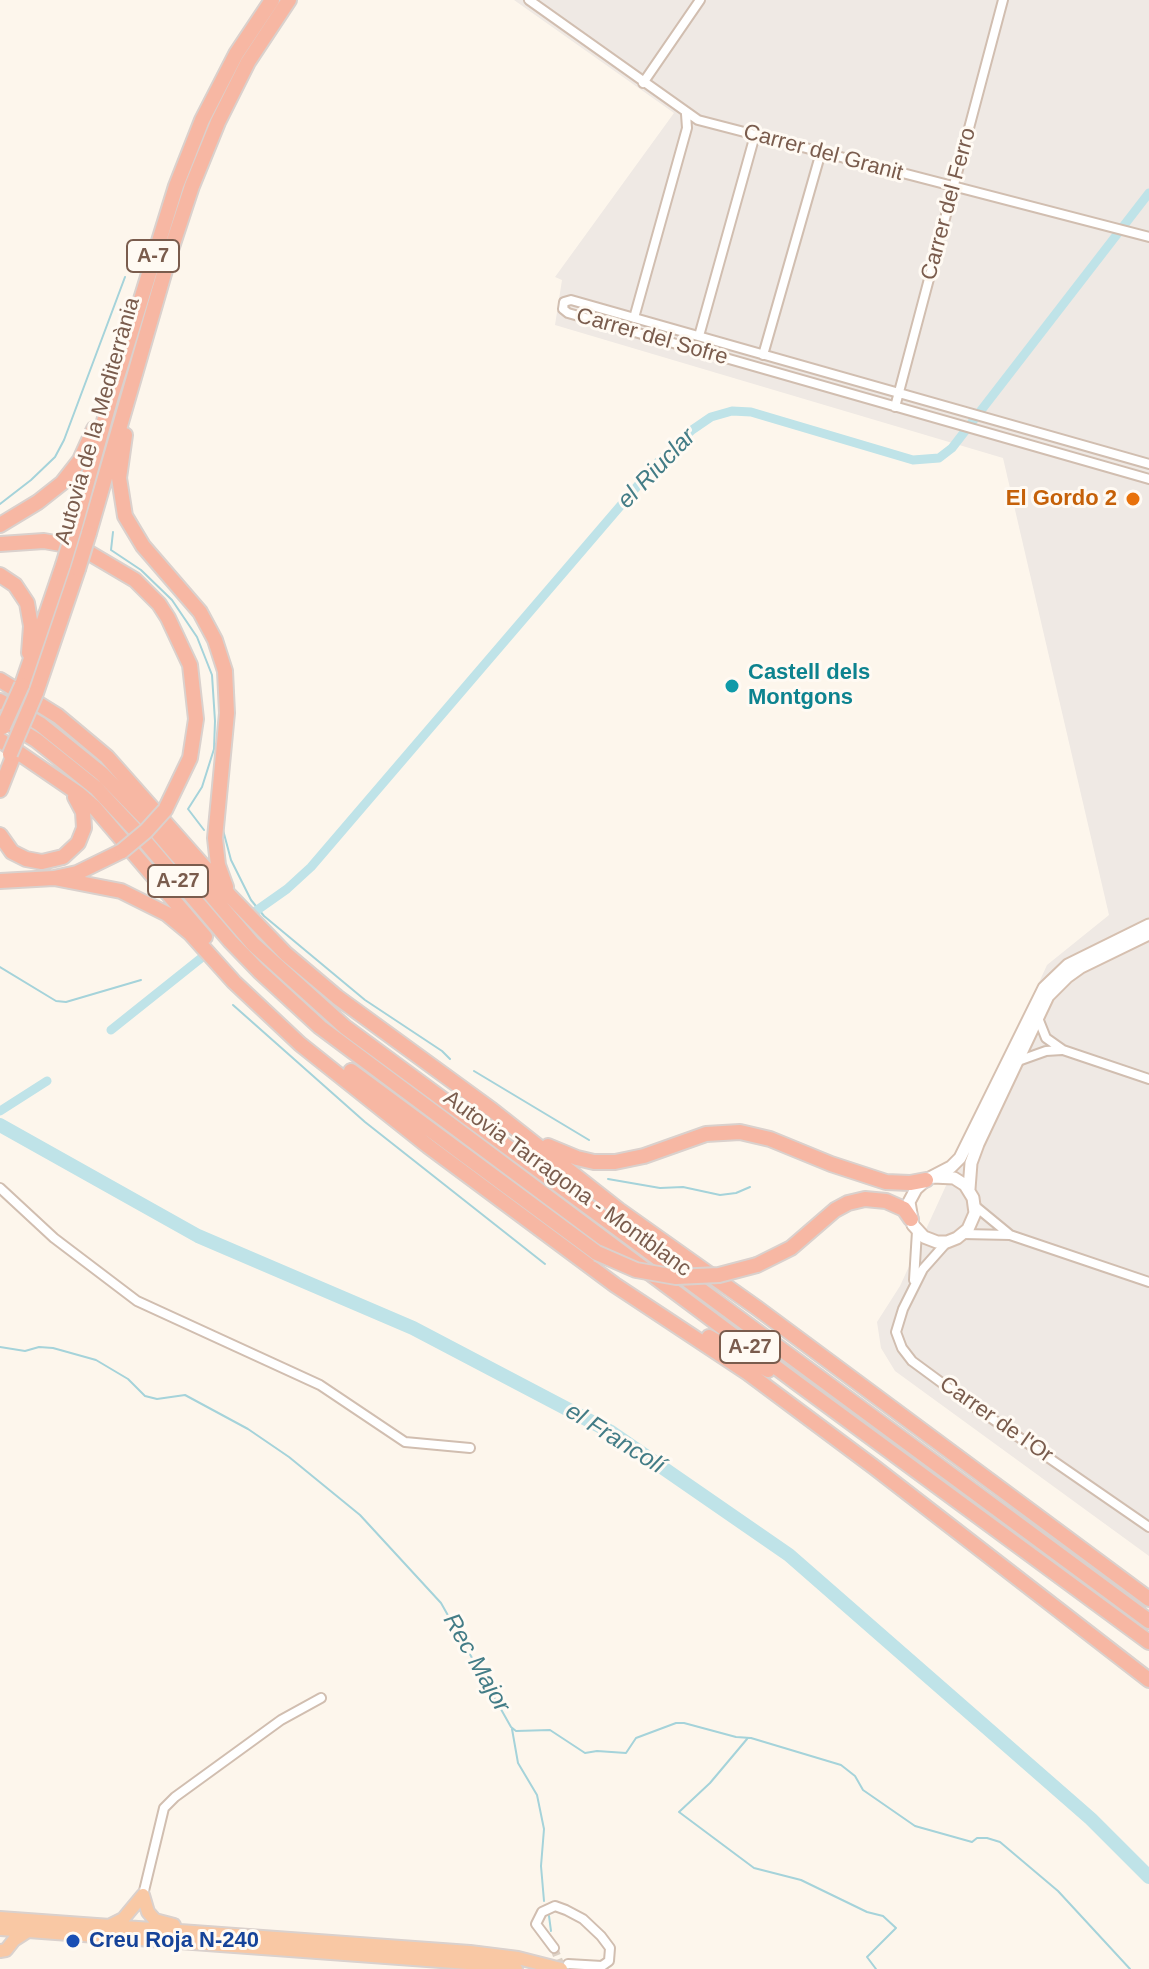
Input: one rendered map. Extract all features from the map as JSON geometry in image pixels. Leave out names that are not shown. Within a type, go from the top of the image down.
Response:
[{"type":"highway","name":"Autovia de la Mediterrània","points":[[5,738],[36,693],[81,531],[110,400],[188,153],[236,54],[272,0]]},
{"type":"highway","name":"Autovia de la Mediterrània","points":[[81,531],[204,155],[248,62],[289,0]]},
{"type":"highway","points":[[128,392],[129,417],[119,478],[125,516],[143,546],[200,612],[215,640],[225,671],[227,713],[215,852],[229,895]]},
{"type":"highway","points":[[0,525],[50,494],[72,472],[110,400]]},
{"type":"highway","points":[[0,544],[44,541],[61,544],[91,554],[135,580],[159,604],[180,640],[190,665],[196,719],[190,758],[165,810],[122,851],[77,873],[54,878],[0,881]]},
{"type":"highway","name":"Autovia de la Mediterrània","points":[[0,773],[5,738],[24,679],[71,567]]},
{"type":"highway","points":[[0,575],[23,595],[30,614],[24,679]]},
{"type":"highway","points":[[0,680],[58,716],[107,757],[229,895],[286,954],[325,988],[492,1110],[619,1210],[711,1274],[1149,1599]]},
{"type":"highway","name":"Autovia Tarragona - Montblanc","points":[[0,701],[40,724],[117,788],[226,914],[282,973],[345,1027],[1149,1621]]},
{"type":"highway","points":[[5,738],[94,807],[232,966],[343,1077]]},
{"type":"highway","points":[[0,790],[5,738]]},
{"type":"highway","name":"Autovia Tarragona - Montblanc","points":[[5,738],[36,740],[96,788],[230,941],[288,1000],[320,1027],[1149,1642]]},
{"type":"highway","points":[[0,835],[12,852],[34,862],[56,860],[69,853],[78,843],[84,820],[77,799],[64,785]]},
{"type":"highway","points":[[54,878],[121,891],[167,914],[190,933],[234,982],[278,1024],[428,1146],[615,1285],[676,1323],[902,1487],[1149,1680]]},
{"type":"highway","points":[[308,1041],[597,1253],[636,1270],[676,1277],[719,1275],[757,1265],[791,1248],[835,1210],[865,1199],[886,1201],[904,1209],[914,1225]]},
{"type":"highway","points":[[492,1110],[552,1148],[594,1162],[634,1159],[697,1136],[732,1132],[770,1139],[886,1182],[910,1183],[930,1178]]},
{"type":"highway","points":[[498,1140],[514,1146],[619,1210]]},
{"type":"highway","points":[[676,1323],[727,1346],[777,1376],[797,1383]]},
{"type":"highway","points":[[886,1405],[1024,1523],[1036,1537]]},
{"type":"highway","points":[[108,1926],[123,1919],[143,1895]]},
{"type":"highway","points":[[143,1895],[148,1912],[155,1920],[213,1934]]},
{"type":"highway","points":[[0,1918],[213,1934],[517,1964]]},
{"type":"highway","points":[[0,1929],[330,1947],[428,1960],[564,1966]]},
{"type":"highway","points":[[0,1951],[6,1950],[28,1931]]},
{"type":"highway","points":[[428,1960],[468,1969]]},
{"type":"main road","points":[[1149,925],[1068,965],[1044,988],[967,1146],[951,1167],[930,1178],[911,1197],[914,1225],[930,1240],[947,1242],[963,1234],[971,1224],[975,1206],[969,1189],[971,1163],[1048,996],[1081,967],[1149,934]]},
{"type":"main road","points":[[930,1178],[954,1178],[969,1189]]},
{"type":"street","name":"Carrer del Granit","points":[[529,0],[698,120],[1149,237]]},
{"type":"street","points":[[643,83],[700,0]]},
{"type":"street","name":"Carrer del Ferro","points":[[895,407],[1003,0]]},
{"type":"street","points":[[634,318],[687,128],[686,114]]},
{"type":"street","points":[[699,336],[755,135]]},
{"type":"street","points":[[763,355],[821,152]]},
{"type":"street","name":"Carrer del Sofre","points":[[1149,464],[571,300],[564,302],[563,309],[568,313],[1149,479]]},
{"type":"street","points":[[1038,1018],[1046,1038],[1063,1050],[1149,1079]]},
{"type":"street","points":[[1016,1061],[1046,1051],[1063,1050]]},
{"type":"street","points":[[0,1188],[54,1238],[137,1301],[320,1385],[405,1442],[470,1448]]},
{"type":"street","points":[[975,1206],[1010,1235]]},
{"type":"street","name":"Carrer de l'Or","points":[[914,1225],[917,1264],[914,1284]]},
{"type":"street","points":[[963,1234],[1010,1235],[1149,1282]]},
{"type":"street","name":"Carrer de l'Or","points":[[947,1242],[914,1284],[897,1323],[896,1332],[902,1348],[912,1361],[1149,1527]]},
{"type":"street","points":[[143,1895],[164,1808],[281,1720],[321,1698]]},
{"type":"street","points":[[554,1948],[536,1924],[542,1912],[555,1906],[583,1919],[610,1948],[609,1961],[602,1966],[564,1966]]},
{"type":"shaded area","points":[[514,0],[1149,0],[1149,1556],[895,1371],[881,1348],[877,1322],[900,1286],[1047,965],[1109,915],[1003,458],[555,325],[562,280],[555,277],[674,113]]},
{"type":"waterway","name":"el Riuclar","points":[[253,913],[311,867],[658,462],[692,430],[711,417],[732,411],[751,412],[913,460],[939,458],[952,448],[1149,193]]},
{"type":"waterway","points":[[0,504],[55,457],[125,277]]},
{"type":"waterway","points":[[113,532],[111,550],[141,570],[172,600],[197,637],[212,675],[214,749],[202,787],[188,809],[204,830]]},
{"type":"waterway","points":[[223,830],[231,860],[251,900],[264,916],[365,1000],[450,1059]]},
{"type":"waterway","name":"el Riuclar","points":[[111,1030],[205,955]]},
{"type":"waterway","points":[[0,967],[56,1001],[66,1002],[141,980]]},
{"type":"waterway","points":[[233,1005],[365,1122],[545,1264]]},
{"type":"waterway","points":[[474,1071],[589,1140]]},
{"type":"waterway","name":"el Riuclar","points":[[0,1111],[47,1081]]},
{"type":"waterway","name":"el Francolí","points":[[0,1125],[198,1236],[413,1328],[611,1432],[789,1555],[1091,1819],[1149,1877]]},
{"type":"waterway","points":[[608,1179],[660,1188],[683,1187],[720,1195],[750,1187]]},
{"type":"waterway","name":"Rec Major","points":[[0,1347],[25,1351],[39,1347],[53,1348],[96,1360],[128,1379],[145,1396],[157,1399],[185,1395],[248,1429],[289,1457],[360,1515],[441,1603],[516,1731],[550,1730],[585,1753],[626,1753],[636,1738],[684,1723],[751,1738],[841,1765],[855,1776],[863,1790],[915,1826],[972,1842],[977,1838],[1000,1842],[1058,1891],[1130,1969]]},
{"type":"waterway","points":[[512,1729],[518,1763],[537,1795],[544,1829],[541,1866],[544,1901]]},
{"type":"waterway","points":[[747,1739],[710,1783],[679,1812],[754,1868],[801,1880],[867,1912],[883,1916],[896,1928],[867,1957],[876,1969]]},
{"type":"waterway","points":[[549,1916],[551,1931]]},
{"type":"tunnel","points":[[554,1948],[562,1969]]},
{"type":"place","name":"El Gordo 2","points":[[1133,499]]},
{"type":"place","name":"Castell dels Montgons","points":[[732,686]]},
{"type":"place","name":"Creu Roja N-240","points":[[73,1941]]}]
